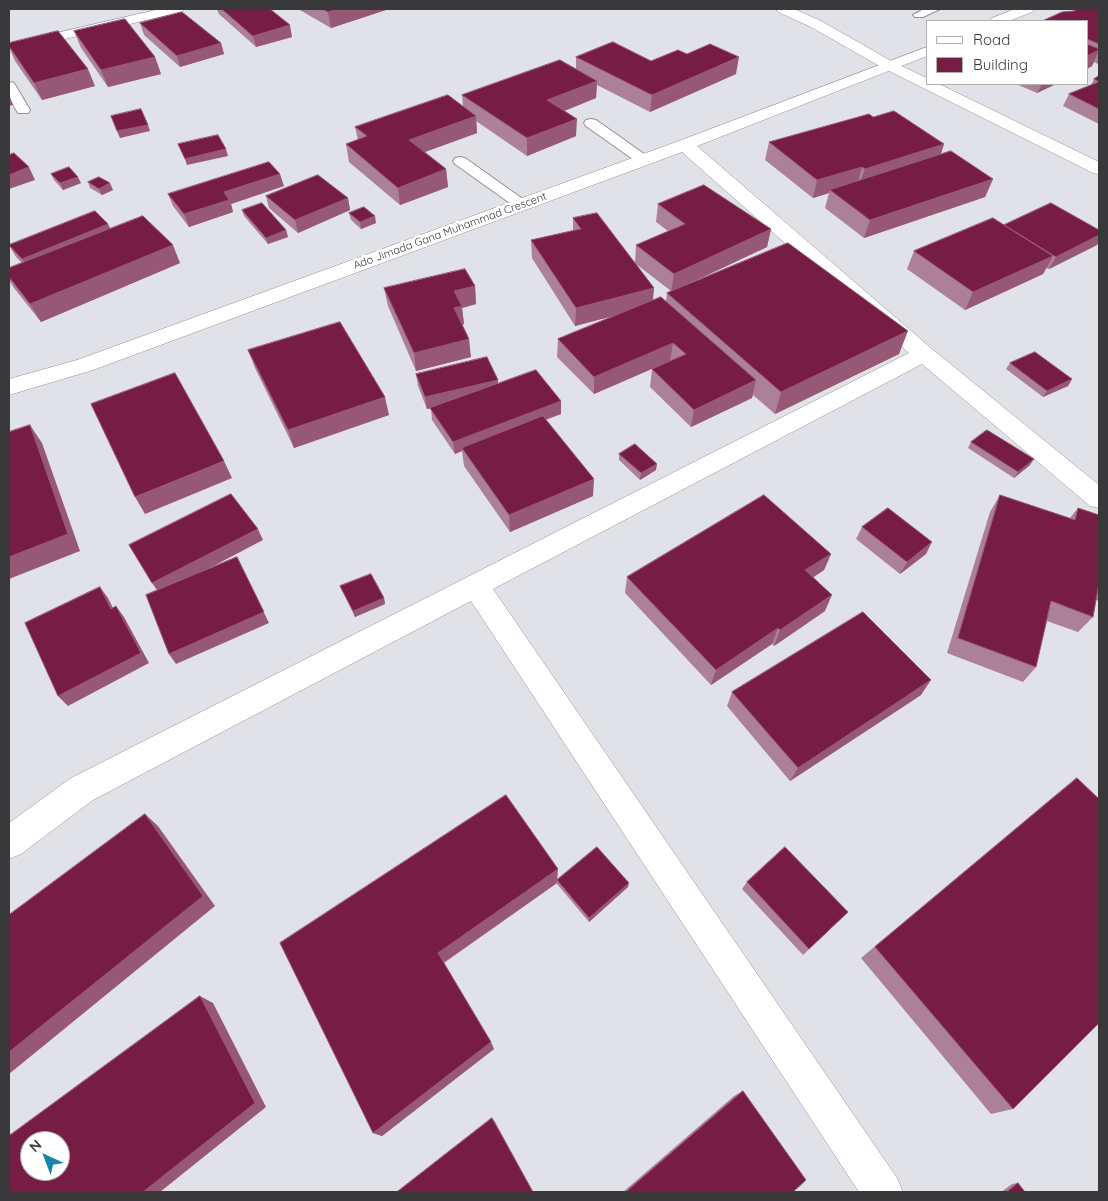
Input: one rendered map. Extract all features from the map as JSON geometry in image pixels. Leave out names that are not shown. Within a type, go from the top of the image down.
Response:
[{"type":"street","points":[[9,48],[177,9]]},
{"type":"street","points":[[783,9],[816,24],[888,66],[926,84]]},
{"type":"street","points":[[1000,20],[1024,9]]},
{"type":"street","name":"Ado Jimada Gana Muhammad Crescent","points":[[9,387],[85,365],[685,145],[926,51]]},
{"type":"street","points":[[927,85],[1099,168]]},
{"type":"street","points":[[685,145],[924,354],[1099,499]]},
{"type":"street","points":[[9,843],[82,789],[924,354]]},
{"type":"street","points":[[476,586],[883,1192]]},
{"type":"lane","points":[[919,15],[934,9]]},
{"type":"lane","points":[[9,86],[23,110]]},
{"type":"lane","points":[[592,123],[642,160]]},
{"type":"lane","points":[[460,161],[522,205]]},
{"type":"building","points":[[222,9],[270,9],[290,25],[253,36]]},
{"type":"building","points":[[323,9],[337,9],[328,12]]},
{"type":"building","points":[[1078,9],[1099,9],[1099,44],[1088,39],[1088,20],[1044,20],[1062,12]]},
{"type":"building","points":[[182,12],[221,43],[177,56],[140,23]]},
{"type":"building","points":[[125,19],[155,57],[101,70],[74,31]]},
{"type":"building","points":[[58,31],[88,69],[34,83],[9,46],[9,43]]},
{"type":"building","points":[[613,42],[651,61],[678,50],[687,54],[710,44],[739,57],[652,95],[576,57]]},
{"type":"building","points":[[1088,44],[1099,49],[1088,56]]},
{"type":"building","points":[[560,60],[597,81],[547,100],[577,119],[527,138],[462,95]]},
{"type":"building","points":[[1099,82],[1099,109],[1069,94]]},
{"type":"building","points":[[448,95],[476,116],[409,140],[446,169],[398,188],[346,144],[367,136],[355,127]]},
{"type":"building","points":[[141,109],[148,125],[117,131],[111,116]]},
{"type":"building","points":[[894,111],[944,144],[865,169],[862,167],[817,180],[769,142],[869,114],[873,117]]},
{"type":"building","points":[[218,135],[226,149],[185,159],[178,144]]},
{"type":"building","points":[[951,151],[993,179],[870,220],[830,190]]},
{"type":"building","points":[[14,153],[29,167],[9,175],[9,155]]},
{"type":"building","points":[[269,162],[280,174],[224,192],[229,200],[184,214],[168,194]]},
{"type":"building","points":[[69,167],[78,177],[60,183],[51,174]]},
{"type":"building","points":[[318,175],[348,198],[295,220],[266,196]]},
{"type":"building","points":[[99,177],[110,183],[99,189],[88,182]]},
{"type":"building","points":[[704,185],[771,229],[674,274],[636,245],[685,224],[658,204]]},
{"type":"building","points":[[262,203],[286,230],[266,238],[242,210]]},
{"type":"building","points":[[1051,203],[1099,230],[1099,235],[1056,257],[1004,225]]},
{"type":"building","points":[[364,207],[375,216],[360,222],[349,213]]},
{"type":"building","points":[[95,211],[108,224],[22,259],[9,245]]},
{"type":"building","points":[[597,213],[654,288],[576,308],[531,240],[581,229],[573,218]]},
{"type":"building","points":[[143,216],[173,245],[30,304],[9,277],[9,268]]},
{"type":"building","points":[[993,218],[1053,256],[973,292],[914,251]]},
{"type":"building","points":[[788,243],[908,331],[781,392],[667,293]]},
{"type":"building","points":[[465,269],[475,286],[454,291],[462,306],[454,308],[469,339],[414,353],[384,288]]},
{"type":"building","points":[[661,297],[756,380],[694,410],[652,369],[686,354],[673,343],[594,377],[558,339]]},
{"type":"building","points":[[340,322],[385,397],[288,430],[248,350]]},
{"type":"building","points":[[1035,352],[1072,379],[1047,391],[1010,363]]},
{"type":"building","points":[[487,357],[498,380],[425,397],[416,374]]},
{"type":"building","points":[[536,370],[561,401],[453,442],[430,408]]},
{"type":"building","points":[[175,373],[224,461],[135,497],[91,404]]},
{"type":"building","points":[[543,416],[594,479],[509,515],[462,448]]},
{"type":"building","points":[[30,425],[68,534],[9,557],[9,432]]},
{"type":"building","points":[[987,430],[1034,459],[1018,472],[971,442]]},
{"type":"building","points":[[635,444],[657,464],[641,473],[619,454]]},
{"type":"building","points":[[231,494],[258,529],[152,583],[129,545]]},
{"type":"building","points":[[764,495],[831,554],[805,570],[832,595],[780,630],[778,628],[716,670],[627,577]]},
{"type":"building","points":[[1000,495],[1075,520],[1078,508],[1099,515],[1099,583],[1093,617],[1051,601],[1036,667],[958,638]]},
{"type":"building","points":[[888,508],[932,542],[907,562],[862,527]]},
{"type":"building","points":[[237,557],[264,612],[169,654],[146,595]]},
{"type":"building","points":[[371,574],[384,598],[353,611],[340,586]]},
{"type":"building","points":[[100,587],[111,609],[116,606],[141,653],[58,696],[25,623]]},
{"type":"building","points":[[863,612],[931,680],[798,768],[732,692]]},
{"type":"building","points":[[1077,778],[1099,799],[1099,1023],[1013,1109],[875,947]]},
{"type":"building","points":[[506,795],[558,869],[438,953],[491,1042],[373,1133],[280,943]]},
{"type":"building","points":[[145,814],[203,896],[9,1052],[9,915]]},
{"type":"building","points":[[597,847],[629,883],[589,918],[557,880]]},
{"type":"building","points":[[785,847],[848,912],[809,949],[747,882]]},
{"type":"building","points":[[200,996],[255,1103],[143,1192],[9,1192],[9,1136]]},
{"type":"building","points":[[743,1091],[806,1180],[793,1192],[626,1192]]},
{"type":"building","points":[[492,1118],[533,1192],[397,1192]]},
{"type":"building","points":[[1018,1183],[1025,1192],[1007,1192]]}]
